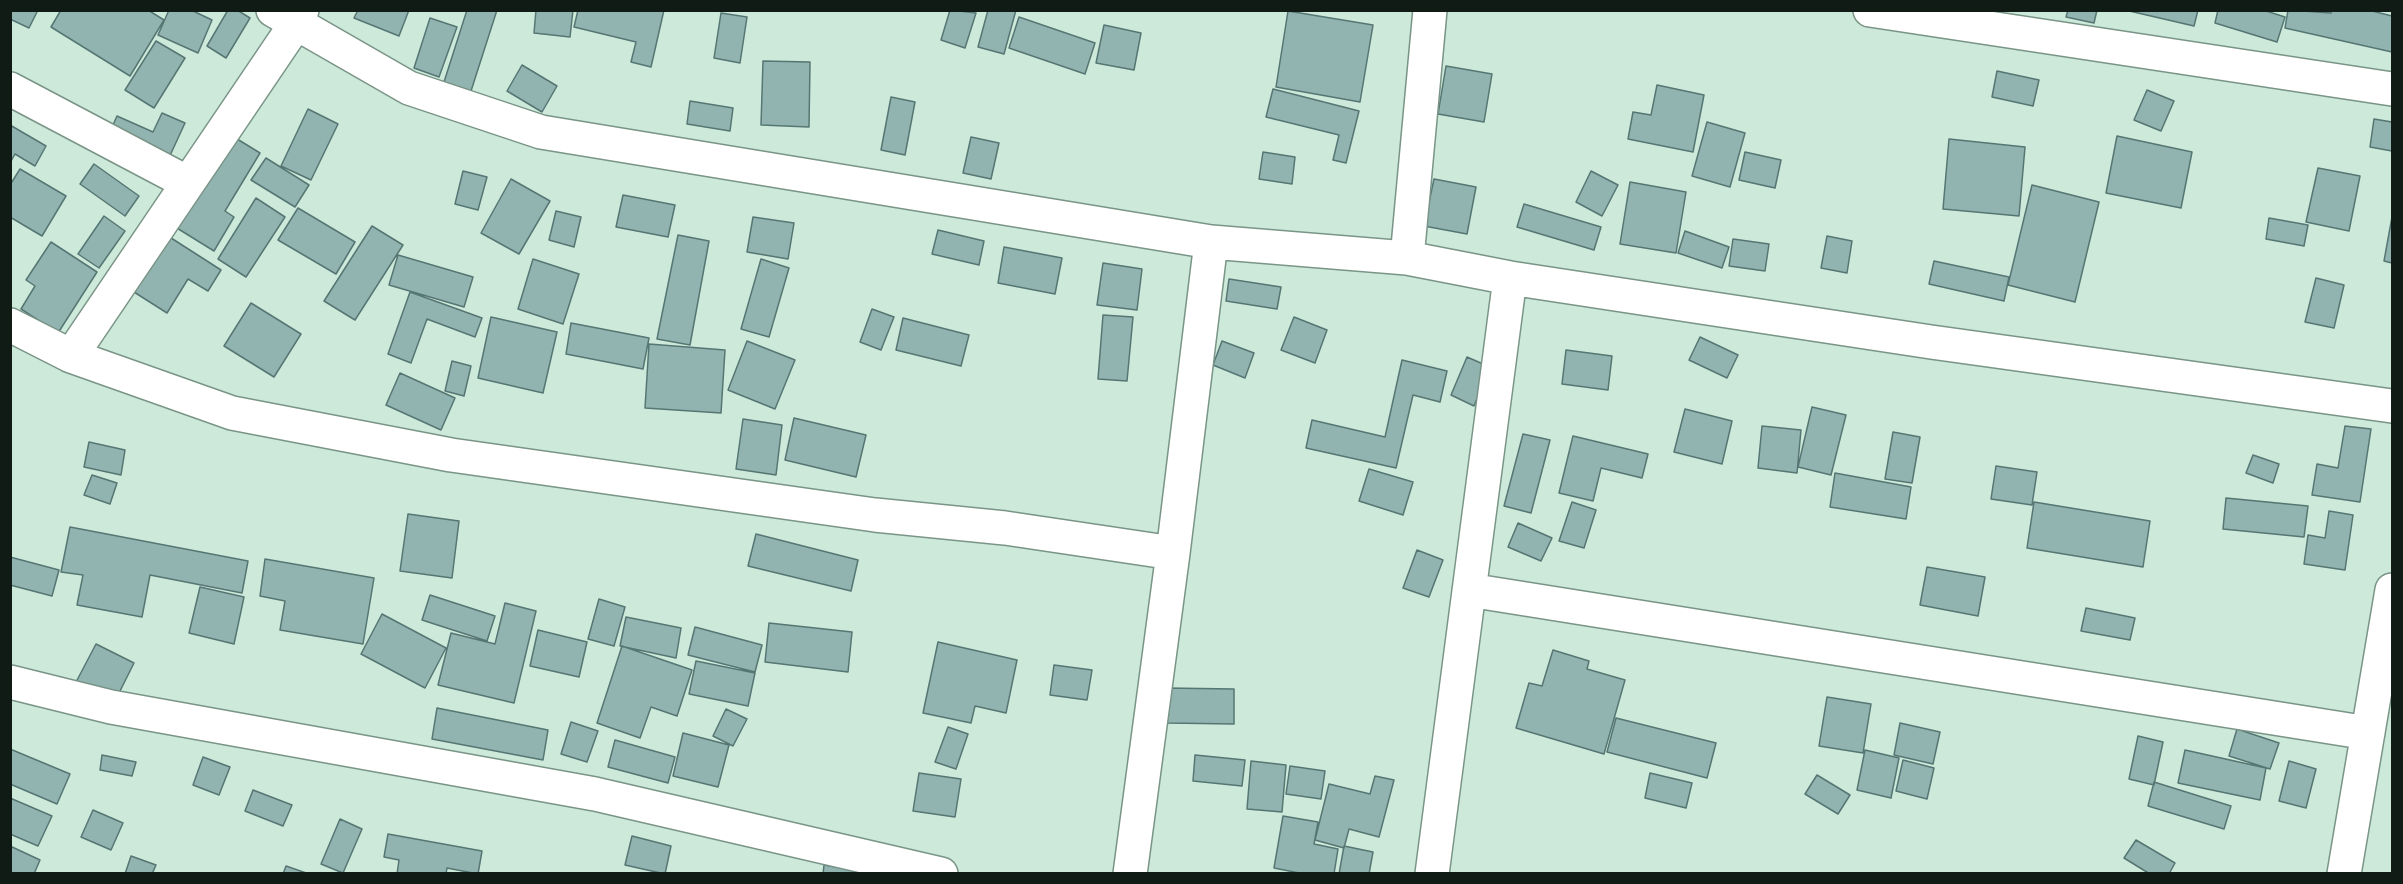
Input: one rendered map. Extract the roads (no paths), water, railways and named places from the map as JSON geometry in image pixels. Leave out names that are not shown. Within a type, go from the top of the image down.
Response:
[{"type":"street","points":[[1407,258],[1430,10]]},
{"type":"street","points":[[1870,10],[2392,89]]},
{"type":"street","points":[[71,356],[188,183],[290,15],[409,88],[541,132],[1211,242],[1407,258],[1510,278],[1919,340],[2392,406]]},
{"type":"street","points":[[10,90],[188,183]]},
{"type":"street","points":[[1130,873],[1173,553],[1211,242]]},
{"type":"street","points":[[1432,873],[1510,278]]},
{"type":"street","points":[[10,325],[71,356],[232,413],[451,455],[875,515],[1005,528],[1173,553]]},
{"type":"street","points":[[1469,590],[2368,733]]},
{"type":"street","points":[[2344,873],[2392,590]]},
{"type":"street","points":[[10,682],[111,707],[595,794],[941,873]]}]
